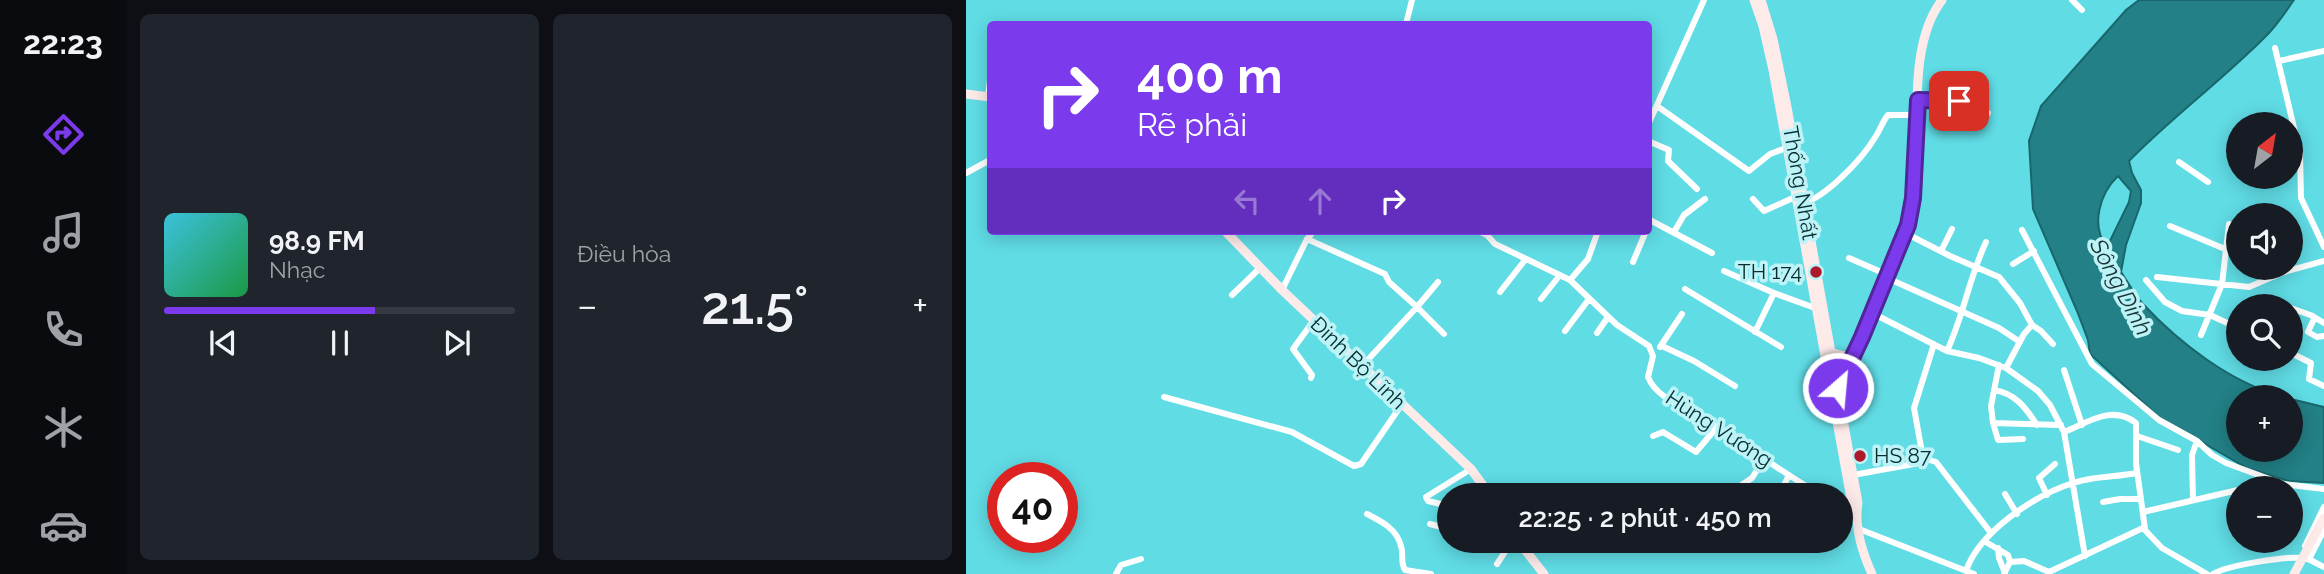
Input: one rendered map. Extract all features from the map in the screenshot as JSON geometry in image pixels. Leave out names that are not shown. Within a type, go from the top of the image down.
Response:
[{"type":"main road","name":"Thống Nhất","points":[[1754,0],[1769,53],[1795,197],[1803,220],[1853,475],[1858,503],[1857,516]]},
{"type":"main road","name":"Thống Nhất","points":[[1761,0],[1773,39],[1803,203],[1815,307],[1827,352]]},
{"type":"main road","points":[[1834,389],[1853,358],[1905,233],[1913,198],[1922,42],[1930,18],[1940,1]]},
{"type":"main road","points":[[966,94],[987,97]]},
{"type":"main road","name":"Đinh Bộ Lĩnh","points":[[1230,235],[1282,290],[1471,469],[1481,483]]},
{"type":"main road","points":[[1827,352],[1853,358]]},
{"type":"main road","name":"Thống Nhất","points":[[1834,389],[1852,505],[1857,516]]},
{"type":"main road","points":[[1857,516],[1863,549],[1872,574]]},
{"type":"main road","points":[[2294,574],[2324,518]]},
{"type":"main road","points":[[1527,553],[1541,572]]},
{"type":"street","points":[[1407,21],[1412,0]]},
{"type":"street","points":[[1652,117],[1704,0]]},
{"type":"street","points":[[2072,0],[2082,10]]},
{"type":"street","points":[[2275,48],[2300,153],[2301,198],[2324,247]]},
{"type":"street","points":[[2279,61],[2324,51]]},
{"type":"street","points":[[1918,100],[1959,101],[1988,113]]},
{"type":"street","points":[[1657,106],[1749,171],[1770,154],[1786,148]]},
{"type":"street","points":[[1803,203],[1818,197],[1847,170],[1871,145],[1888,115],[1918,115]]},
{"type":"street","points":[[1652,143],[1669,150],[1668,161],[1697,189]]},
{"type":"street","points":[[966,173],[987,162]]},
{"type":"street","points":[[2179,162],[2208,182]]},
{"type":"street","points":[[1753,199],[1764,211],[1795,197]]},
{"type":"street","points":[[1674,232],[1684,215],[1705,199]]},
{"type":"street","points":[[1652,226],[1674,232],[1712,253]]},
{"type":"street","points":[[2170,226],[2225,249]]},
{"type":"street","points":[[1941,251],[1952,229]]},
{"type":"street","points":[[2022,230],[2088,359],[2159,420],[2197,441],[2212,455],[2247,472],[2283,484],[2324,489]]},
{"type":"street","points":[[1905,233],[2001,278],[2032,325],[2053,344]]},
{"type":"street","points":[[1282,290],[1310,235]]},
{"type":"street","points":[[1487,235],[1495,244],[1570,281],[1623,330],[1649,346],[1653,353],[1662,346],[1682,314]]},
{"type":"street","points":[[1570,281],[1588,259],[1597,235]]},
{"type":"street","points":[[1633,262],[1645,235]]},
{"type":"street","points":[[1307,239],[1385,274],[1394,287],[1444,334]]},
{"type":"street","points":[[1947,351],[1964,312],[1974,266],[1986,242]]},
{"type":"street","points":[[2202,335],[2222,284],[2226,243]]},
{"type":"street","points":[[2013,264],[2034,251]]},
{"type":"street","points":[[1849,258],[2005,331],[2020,342]]},
{"type":"street","points":[[1500,292],[1525,260]]},
{"type":"street","points":[[2157,277],[2249,287],[2284,272],[2324,261]]},
{"type":"street","points":[[1232,295],[1260,268]]},
{"type":"street","points":[[1724,271],[1815,307]]},
{"type":"street","points":[[1541,299],[1560,275]]},
{"type":"street","points":[[2146,279],[2165,302],[2182,311],[2210,316],[2226,323]]},
{"type":"street","points":[[1362,366],[1438,282]]},
{"type":"street","points":[[1685,289],[1781,347]]},
{"type":"street","points":[[1755,331],[1774,293]]},
{"type":"street","points":[[1565,331],[1589,299]]},
{"type":"street","points":[[1872,313],[1947,351],[2003,367],[2038,391],[2063,429],[2085,556]]},
{"type":"street","points":[[2303,313],[2324,323]]},
{"type":"street","points":[[1597,333],[1608,317]]},
{"type":"street","points":[[2314,317],[2308,332],[2317,337],[2324,336]]},
{"type":"street","points":[[1311,378],[1312,375],[1293,349],[1314,320]]},
{"type":"street","points":[[2023,439],[1998,440],[1991,406],[2003,367],[2032,325]]},
{"type":"street","points":[[1853,475],[1919,463],[1923,458],[1914,408],[1934,345]]},
{"type":"street","points":[[1662,346],[1695,361],[1735,386]]},
{"type":"street","name":"Hùng Vương","points":[[1653,353],[1648,380],[1677,404],[1802,483]]},
{"type":"street","points":[[2303,359],[2311,363],[2309,379],[2324,386]]},
{"type":"street","points":[[2064,370],[2082,425]]},
{"type":"street","points":[[1994,390],[2012,396],[2037,425]]},
{"type":"street","points":[[1164,397],[1292,432],[1354,466],[1361,464],[1402,404]]},
{"type":"street","points":[[1993,423],[2063,429],[2082,425],[2098,417],[2118,415],[2136,423],[2135,455],[2145,529],[2162,548],[2193,571],[2207,574]]},
{"type":"street","points":[[1653,436],[1663,432],[1696,452],[1717,427]]},
{"type":"street","points":[[2137,436],[2178,450]]},
{"type":"street","points":[[2193,500],[2192,455],[2197,441]]},
{"type":"street","points":[[1744,483],[1752,478],[1764,458]]},
{"type":"street","points":[[1923,458],[1936,462],[1991,533]]},
{"type":"street","points":[[2047,495],[2039,478],[2055,464]]},
{"type":"street","points":[[1448,483],[1471,469]]},
{"type":"street","points":[[1966,571],[1971,559],[1991,533],[2047,495],[2074,482],[2137,473]]},
{"type":"street","points":[[1785,483],[1789,475]]},
{"type":"street","points":[[1437,490],[1426,497],[1428,501],[1437,503]]},
{"type":"street","points":[[2143,512],[2226,493]]},
{"type":"street","points":[[2005,494],[2017,514]]},
{"type":"street","points":[[2104,502],[2124,498],[2141,499]]},
{"type":"street","points":[[2303,559],[2324,507]]},
{"type":"street","points":[[1367,514],[1387,525],[1398,539],[1402,547],[1402,566],[1405,570],[1431,574]]},
{"type":"street","points":[[1853,514],[1857,516]]},
{"type":"street","points":[[1430,524],[1437,526]]},
{"type":"street","points":[[1859,529],[1975,574]]},
{"type":"street","points":[[2010,562],[2024,561],[2049,572],[2145,529]]},
{"type":"street","points":[[2303,559],[2324,530]]},
{"type":"street","points":[[1984,541],[2008,555],[2010,562],[2004,573]]},
{"type":"street","points":[[1998,548],[2004,573]]},
{"type":"street","points":[[1497,564],[1504,553]]},
{"type":"street","points":[[1116,574],[1121,565],[1141,559]]},
{"type":"street","points":[[2213,574],[2244,564],[2303,559],[2324,567]]},
{"type":"water","name":"Sông Dinh","points":[[2139,0],[2294,0],[2275,26],[2251,51],[2129,161],[2141,190],[2141,203],[2126,245],[2121,272],[2142,303],[2172,333],[2207,360],[2251,385],[2226,385],[2226,456],[2160,418],[2090,354],[2088,340],[2077,311],[2033,209],[2029,141],[2041,106],[2126,10]],"holes":[[[2118,176],[2131,191],[2129,202],[2107,247],[2099,229],[2099,210],[2106,191]]]},
{"type":"water","points":[[2303,402],[2324,407],[2324,483],[2303,482],[2303,476],[2273,476],[2237,462],[2303,462]]},
{"type":"place","name":"TH 174","points":[[1816,272]]},
{"type":"place","name":"HS 87","points":[[1860,456]]},
{"type":"route","points":[[1838,388],[1908,225],[1917,153],[1918,100],[1959,101]]}]
